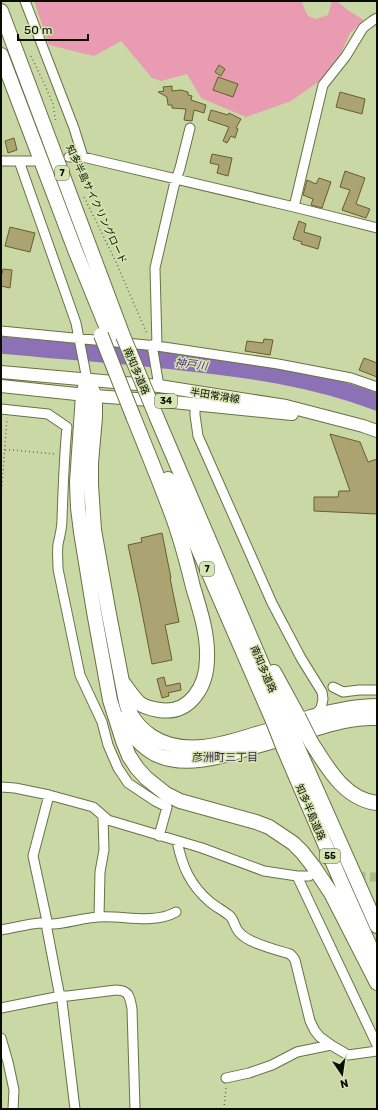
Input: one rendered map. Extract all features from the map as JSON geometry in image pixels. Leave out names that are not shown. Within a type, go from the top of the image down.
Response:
[{"type":"highway","name":"南知多道路","points":[[1,11],[138,416],[285,718]]},
{"type":"highway","name":"南知多道路","points":[[1,55],[102,317],[157,418],[285,718],[291,748]]},
{"type":"highway","points":[[85,375],[95,417],[91,463],[94,530],[121,678],[129,711],[137,724],[157,740],[168,745],[180,748],[199,747],[233,741],[313,717],[350,708],[377,706]]},
{"type":"highway","points":[[89,395],[77,482],[80,520],[95,620],[110,700],[129,756],[146,778],[166,794],[180,801],[256,822],[293,843],[313,866],[331,894],[377,983]]},
{"type":"highway","points":[[121,678],[130,694],[140,704],[153,709],[167,711],[181,708],[192,700],[200,689],[205,676],[207,658],[206,637],[202,616],[183,548],[138,416]]},
{"type":"highway","points":[[115,715],[143,746],[156,754],[171,759],[185,761],[201,760],[228,754],[334,723],[364,718],[377,718]]},
{"type":"highway","points":[[285,718],[311,742],[336,780],[360,797],[377,802]]},
{"type":"highway","name":"知多半島道路","points":[[291,748],[377,926]]},
{"type":"highway","name":"知多半島道路","points":[[291,748],[343,886],[377,962]]},
{"type":"main road","name":"半田常滑線","points":[[1,372],[85,375],[158,381],[286,406],[377,431]]},
{"type":"main road","name":"半田常滑線","points":[[1,386],[331,418]]},
{"type":"street","points":[[25,1],[74,128],[83,157]]},
{"type":"street","points":[[294,207],[323,85],[346,56],[363,28],[377,18]]},
{"type":"street","points":[[158,381],[154,347],[155,268],[176,179],[190,128]]},
{"type":"street","points":[[69,157],[83,157],[377,228]]},
{"type":"street","points":[[1,161],[34,160]]},
{"type":"street","points":[[19,161],[76,323],[85,375]]},
{"type":"street","points":[[1,331],[154,347],[278,364],[344,376],[377,388]]},
{"type":"street","points":[[195,404],[195,422],[198,436],[269,596],[301,658],[322,692],[323,699],[321,708],[313,717]]},
{"type":"street","points":[[4,409],[48,414],[67,427],[64,454],[62,520],[58,551],[58,569],[80,675],[102,722],[108,745],[118,768],[128,783],[167,807],[159,836]]},
{"type":"street","points":[[333,687],[343,692],[377,690]]},
{"type":"street","points":[[1,787],[15,788],[49,795],[93,806],[103,817],[108,820],[202,848],[264,871],[297,876],[308,876]]},
{"type":"street","points":[[49,795],[33,856],[61,996],[75,1109]]},
{"type":"street","points":[[99,917],[100,872],[104,850],[103,817]]},
{"type":"street","points":[[177,841],[181,860],[187,874],[202,895],[231,917],[239,932],[243,936],[260,944],[290,954],[293,957],[310,1021],[315,1032],[331,1045],[348,1055],[377,1051]]},
{"type":"street","points":[[297,876],[377,1045]]},
{"type":"street","points":[[1,930],[40,923],[52,924],[99,917],[148,920],[161,918],[176,912]]},
{"type":"street","points":[[1,1008],[61,996],[116,990],[125,992],[131,999],[132,1009],[135,1109]]},
{"type":"street","points":[[1,1038],[14,1090],[13,1109]]},
{"type":"street","points":[[226,1078],[249,1073],[272,1065],[297,1052],[331,1045]]},
{"type":"path","points":[[30,54],[53,104],[56,124]]},
{"type":"path","name":"知多半島サイクリングロード","points":[[81,191],[116,262],[154,347]]},
{"type":"path","points":[[1,498],[4,450],[4,409]]},
{"type":"path","points":[[1,450],[64,454]]},
{"type":"path","points":[[224,1109],[226,1078]]},
{"type":"shaded area","points":[[34,1],[303,1],[302,3],[308,16],[316,19],[328,15],[332,1],[337,1],[349,11],[364,20],[350,33],[341,53],[322,79],[291,101],[246,117],[201,98],[187,74],[161,81],[152,78],[121,41],[94,56],[49,45]]},
{"type":"building","points":[[219,65],[225,69],[221,76],[215,72]]},
{"type":"building","points":[[218,77],[238,84],[233,97],[213,90]]},
{"type":"building","points":[[172,86],[172,91],[181,90],[188,92],[188,95],[192,96],[191,100],[206,105],[204,113],[194,110],[192,121],[184,120],[186,109],[172,108],[172,105],[168,105],[167,97],[158,92],[164,91],[163,87]]},
{"type":"building","points":[[340,92],[365,99],[362,114],[336,107]]},
{"type":"building","points":[[211,110],[228,115],[229,113],[241,119],[236,128],[238,129],[235,138],[231,136],[227,143],[223,141],[229,127],[208,120]]},
{"type":"building","points":[[14,138],[17,150],[8,153],[5,141]]},
{"type":"building","points":[[212,154],[232,158],[228,176],[217,173],[219,165],[210,163]]},
{"type":"building","points":[[345,171],[365,178],[356,204],[370,209],[366,218],[342,210],[350,190],[340,187]]},
{"type":"building","points":[[319,178],[331,182],[322,208],[311,205],[313,199],[303,195],[307,180],[316,184]]},
{"type":"building","points":[[299,221],[306,224],[304,232],[321,237],[318,249],[301,244],[302,242],[293,239]]},
{"type":"building","points":[[10,227],[35,233],[30,252],[5,246]]},
{"type":"building","points":[[3,269],[12,270],[10,288],[1,286],[1,274]]},
{"type":"building","points":[[264,339],[273,340],[270,355],[245,351],[247,341],[263,343]]},
{"type":"building","points":[[364,358],[377,363],[377,377],[359,370]]},
{"type":"building","points":[[330,434],[360,442],[368,462],[377,459],[377,514],[314,511],[314,497],[338,497],[339,491],[350,491]]},
{"type":"building","points":[[162,533],[179,622],[165,625],[172,660],[152,664],[128,545],[142,542],[141,538]]},
{"type":"building","points":[[164,677],[166,686],[180,683],[181,690],[168,693],[169,696],[162,698],[157,679]]},
{"type":"waterway","name":"神戸川","points":[[1,345],[256,371],[329,387],[377,402]]},
{"type":"tunnel","points":[[316,876],[377,877]]},
{"type":"district","name":"彦洲町三丁目","points":[[225,757]]}]
